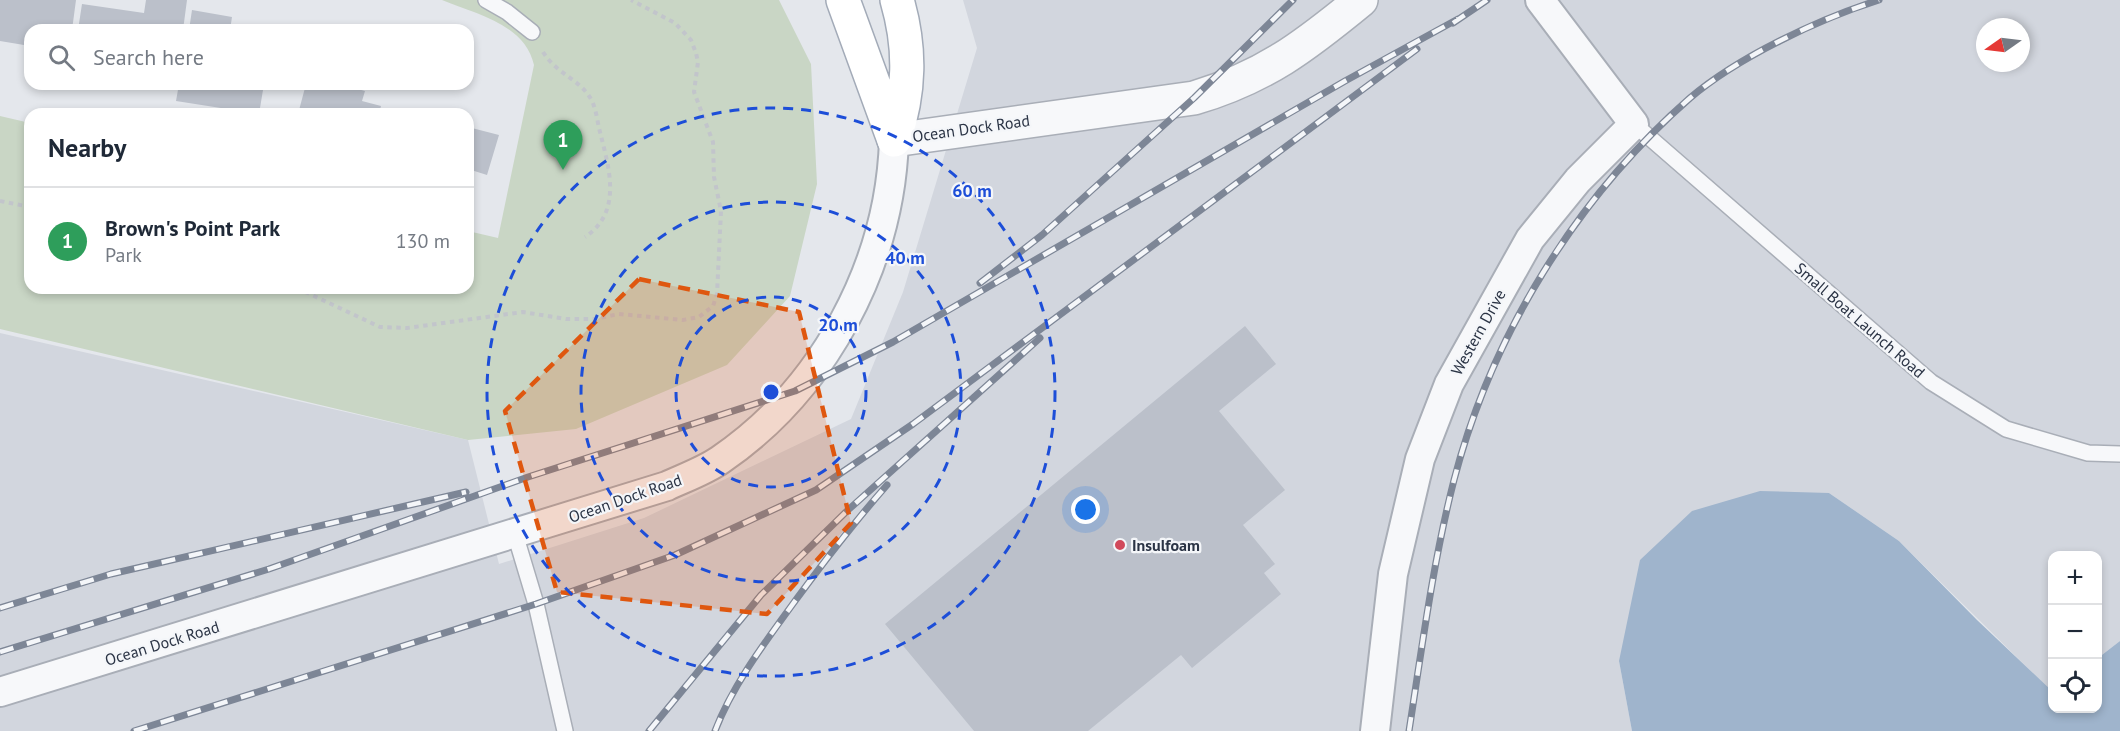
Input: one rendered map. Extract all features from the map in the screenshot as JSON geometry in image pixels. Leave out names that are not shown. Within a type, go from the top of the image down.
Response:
[{"type":"main road","points":[[843,0],[894,140]]},
{"type":"main road","points":[[894,140],[904,110],[909,67],[904,24],[897,0]]},
{"type":"street","name":"Ocean Dock Road","points":[[0,692],[667,486],[718,462],[777,414],[824,356],[855,300],[873,254],[888,201],[894,140],[1194,98],[1256,75],[1307,45],[1361,0]]},
{"type":"street","points":[[1540,0],[1634,124]]},
{"type":"street","name":"Western Drive","points":[[1375,731],[1393,574],[1420,459],[1449,384],[1530,238],[1578,180],[1634,124]]},
{"type":"lane","points":[[486,0],[507,12],[532,32]]},
{"type":"lane","name":"Small Boat Launch Road","points":[[1634,124],[1931,382],[2006,429],[2088,453],[2120,454]]},
{"type":"lane","points":[[515,534],[536,604],[565,731]]},
{"type":"path","points":[[310,294],[380,327],[407,328],[524,312],[566,319],[595,319],[619,314],[683,320],[699,317],[712,306],[717,294],[721,211],[714,177],[713,142],[694,92],[698,62],[696,53],[692,40],[675,23],[631,0]]},
{"type":"path","points":[[532,32],[546,57],[557,69],[581,85],[591,99],[610,172],[611,199],[604,220],[585,237]]},
{"type":"path","points":[[0,201],[24,206]]},
{"type":"highlighted area","points":[[639,279],[799,312],[851,523],[767,614],[557,592],[505,411]]},
{"type":"shaded area","points":[[963,0],[2120,0],[2120,641],[2102,655],[2102,551],[2048,551],[2048,688],[1899,541],[1829,493],[1619,661],[1632,731],[0,731],[0,333],[468,440],[499,564],[644,518],[851,419],[903,292],[977,48]]},
{"type":"green space","points":[[442,0],[779,0],[811,64],[817,184],[790,296],[727,365],[576,429],[468,440],[0,329],[0,116],[24,122],[24,294],[474,294],[474,232],[498,238],[534,65],[529,51],[521,40],[510,30],[484,16]]},
{"type":"water","points":[[1760,491],[1829,493],[1899,541],[2048,687],[2048,713],[2102,713],[2102,655],[2120,641],[2120,731],[1632,731],[1619,661],[1640,560],[1692,511]]},
{"type":"building","points":[[0,0],[76,0],[73,24],[24,24],[24,45],[0,41]]},
{"type":"building","points":[[146,0],[187,0],[184,24],[79,24],[82,4],[144,13]]},
{"type":"building","points":[[192,10],[232,17],[231,24],[190,24]]},
{"type":"building","points":[[178,90],[263,90],[260,108],[221,108],[176,101]]},
{"type":"building","points":[[304,90],[361,90],[365,91],[362,101],[381,106],[380,108],[300,108]]},
{"type":"building","points":[[474,129],[499,135],[487,175],[474,171]]},
{"type":"building","name":"Insulfoam","points":[[1245,326],[1276,364],[1219,411],[1285,490],[1243,525],[1275,564],[1264,573],[1281,594],[1192,668],[1181,655],[1088,731],[974,731],[885,624]]},
{"type":"railway","points":[[980,283],[1042,235],[1194,98],[1293,0]]},
{"type":"railway","points":[[1453,23],[1487,0]]},
{"type":"railway","points":[[1409,731],[1434,573],[1454,480],[1470,426],[1491,373],[1544,271],[1576,224],[1611,179],[1649,137],[1690,98],[1731,68],[1780,41],[1879,0]]},
{"type":"railway","points":[[0,652],[269,569],[528,477],[795,391],[893,342],[1345,81],[1458,19]]},
{"type":"railway","points":[[134,731],[536,604],[675,555],[816,490],[913,424],[1417,49]]},
{"type":"railway","points":[[649,731],[761,595],[848,510],[1040,338]]},
{"type":"railway","points":[[715,731],[738,685],[767,640],[836,547],[887,485]]},
{"type":"railway","points":[[0,608],[111,574],[466,492]]},
{"type":"place","name":"Brown's Point Park","points":[[563,170]]},
{"type":"place","name":"Insulfoam","points":[[1120,545]]}]
